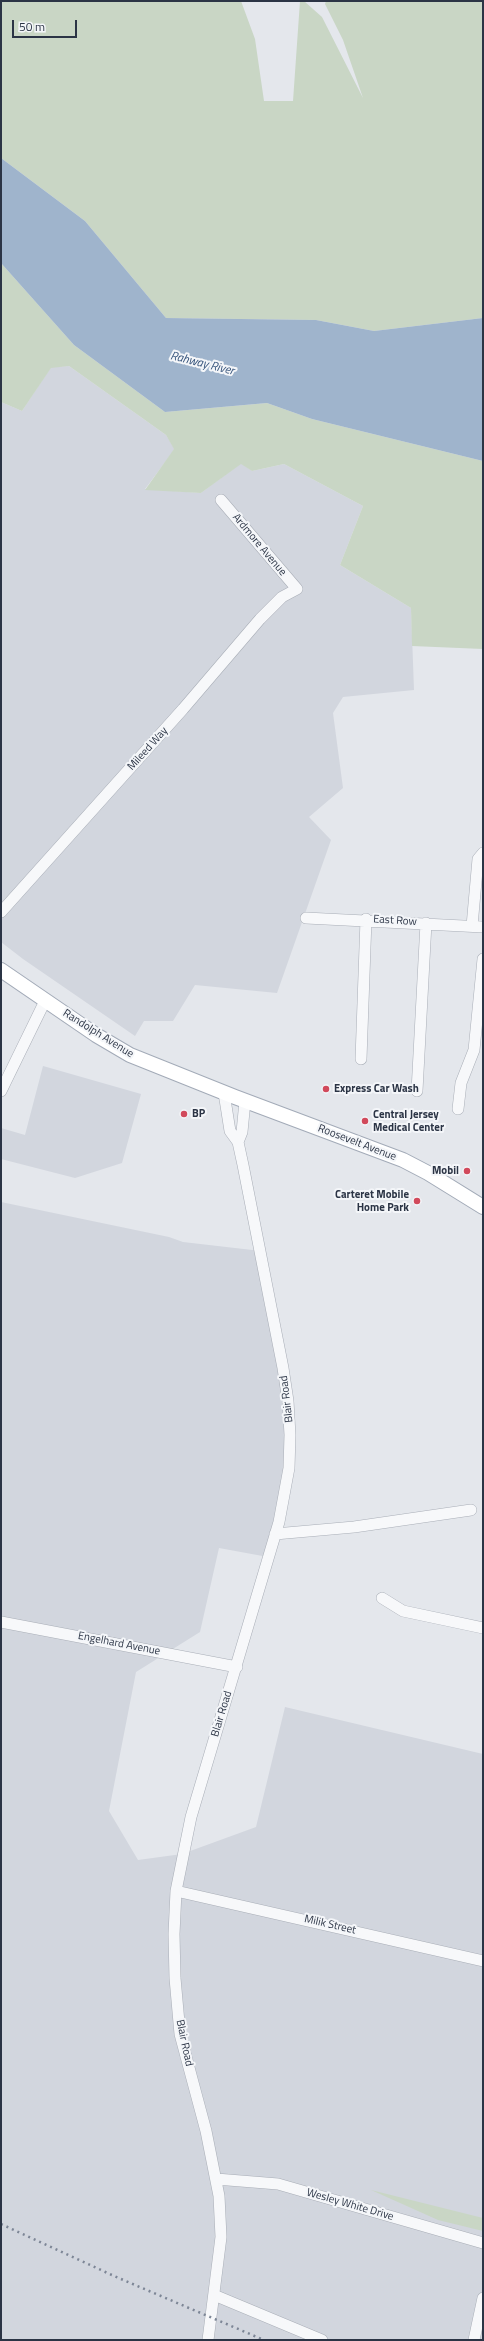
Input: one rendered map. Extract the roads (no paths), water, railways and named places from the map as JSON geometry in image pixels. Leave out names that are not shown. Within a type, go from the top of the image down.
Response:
[{"type":"main road","name":"Randolph Avenue","points":[[1,970],[45,1001],[130,1055],[224,1093]]},
{"type":"main road","name":"Roosevelt Avenue","points":[[224,1093],[403,1160],[428,1173],[483,1207]]},
{"type":"street","name":"Ardmore Avenue","points":[[222,500],[297,590]]},
{"type":"street","name":"Mileed Way","points":[[1,912],[183,709],[260,619],[282,597],[297,590]]},
{"type":"street","points":[[478,926],[480,875],[478,859],[483,853]]},
{"type":"street","name":"East Row","points":[[306,918],[366,919],[478,926]]},
{"type":"street","points":[[361,1059],[366,919]]},
{"type":"street","points":[[417,1091],[426,923]]},
{"type":"street","points":[[458,1109],[461,1098],[461,1083],[474,1050],[483,959]]},
{"type":"street","points":[[1,1091],[45,1001]]},
{"type":"street","name":"Blair Road","points":[[208,2340],[221,2237],[219,2196],[206,2131],[180,2034],[175,1970],[176,1891],[191,1817],[237,1667],[284,1501],[289,1468],[290,1435],[288,1401],[238,1142],[230,1131],[224,1093]]},
{"type":"street","points":[[238,1142],[242,1132],[245,1101]]},
{"type":"street","points":[[275,1534],[354,1527],[471,1510]]},
{"type":"street","points":[[382,1598],[403,1611],[483,1628]]},
{"type":"street","name":"Engelhard Avenue","points":[[1,1622],[237,1667]]},
{"type":"street","name":"Milik Street","points":[[176,1891],[483,1961]]},
{"type":"street","name":"Wesley White Drive","points":[[216,2179],[278,2184],[483,2243]]},
{"type":"street","points":[[214,2294],[322,2340]]},
{"type":"street","points":[[474,2340],[483,2298]]},
{"type":"water","name":"Rahway River","points":[[1,158],[85,221],[166,318],[316,320],[374,331],[483,318],[483,461],[312,419],[267,403],[165,412],[74,345],[1,263]]},
{"type":"railway","points":[[1,2224],[114,2276],[264,2340]]},
{"type":"place","name":"Express Car Wash","points":[[326,1089]]},
{"type":"place","name":"BP","points":[[184,1114]]},
{"type":"place","name":"Central Jersey Medical Center","points":[[365,1121]]},
{"type":"place","name":"Mobil","points":[[467,1171]]},
{"type":"place","name":"Carteret Mobile Home Park","points":[[417,1201]]}]
